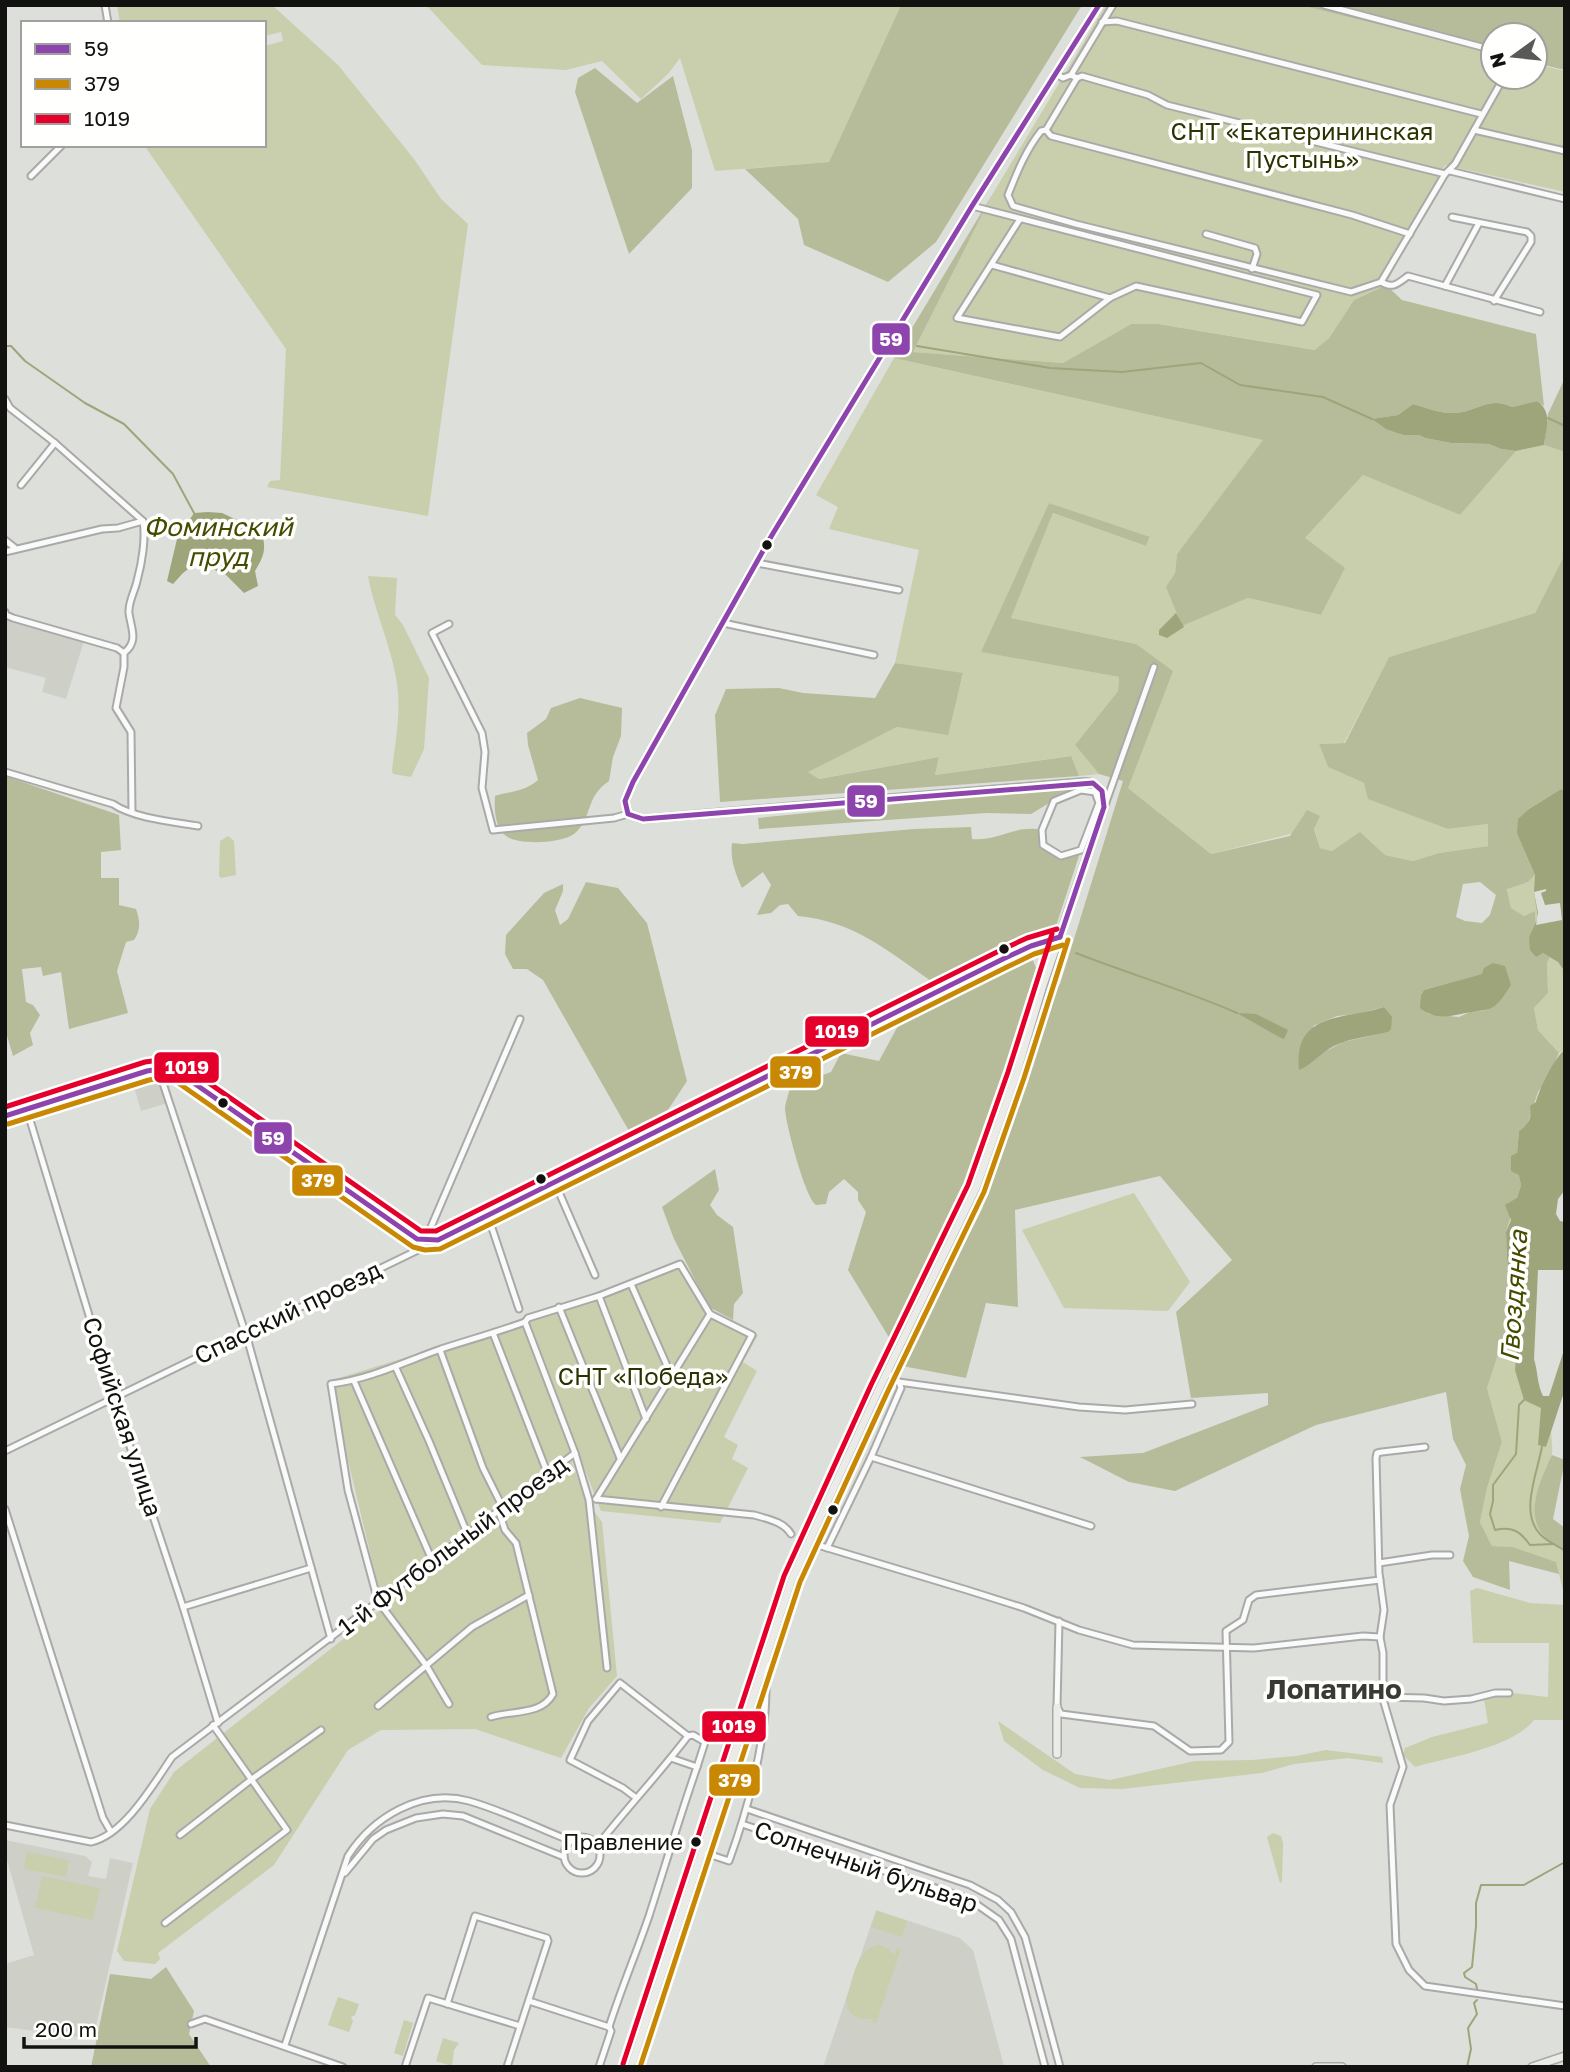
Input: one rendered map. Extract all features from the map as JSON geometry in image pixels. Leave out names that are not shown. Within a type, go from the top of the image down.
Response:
[{"type":"main road","points":[[631,2067],[800,1559],[976,1188],[1104,807],[1102,791],[1093,783],[1085,782],[635,818],[628,814],[625,801],[627,793],[757,563],[972,206],[1099,5]]},
{"type":"main road","name":"Спасский проезд","points":[[425,1241],[439,1240],[702,1107],[1031,946],[1060,937]]},
{"type":"main road","points":[[5,1116],[158,1068],[178,1072],[417,1240],[425,1241]]},
{"type":"main road","points":[[1057,1707],[1057,1755]]},
{"type":"main road","points":[[1532,2067],[1565,2056]]},
{"type":"main road","points":[[1315,2067],[1342,2067]]},
{"type":"street","points":[[1113,5],[1046,130],[1041,131],[1034,139],[1017,171],[1008,194],[1013,206],[1252,269],[1351,292],[1381,282],[1496,91]]},
{"type":"street","points":[[1324,5],[1479,46]]},
{"type":"street","points":[[1102,22],[1117,21],[1482,114]]},
{"type":"street","points":[[1056,74],[1063,78],[1082,76],[1148,95],[1167,105],[1565,199]]},
{"type":"street","points":[[1046,130],[1051,135],[1064,139],[1352,215],[1410,234]]},
{"type":"street","points":[[1474,130],[1565,151]]},
{"type":"street","points":[[31,176],[60,147]]},
{"type":"street","points":[[972,206],[1317,295],[1302,322],[1136,286],[1110,298],[1060,337],[957,318],[1020,219]]},
{"type":"street","points":[[1452,218],[1527,232],[1531,236],[1531,242],[1494,301]]},
{"type":"street","points":[[1445,286],[1479,223]]},
{"type":"street","points":[[1206,234],[1255,248],[1257,254],[1252,269]]},
{"type":"street","points":[[992,265],[1110,298]]},
{"type":"street","points":[[1381,282],[1394,287],[1408,276],[1540,312]]},
{"type":"street","points":[[5,398],[10,408],[55,443],[143,520],[145,530],[137,582],[128,610],[134,640],[124,653]]},
{"type":"street","points":[[21,485],[55,443]]},
{"type":"street","points":[[5,552],[102,529],[118,528],[143,520]]},
{"type":"street","points":[[5,540],[15,548]]},
{"type":"street","points":[[757,563],[899,590]]},
{"type":"street","points":[[5,612],[13,618],[117,648],[124,653]]},
{"type":"street","points":[[723,623],[874,655]]},
{"type":"street","points":[[449,624],[432,633],[482,733],[485,752],[482,788],[494,830],[614,818],[628,814]]},
{"type":"street","points":[[124,653],[116,708],[131,732],[132,811]]},
{"type":"street","points":[[1104,807],[1154,667]]},
{"type":"street","points":[[5,772],[146,816],[198,826]]},
{"type":"street","points":[[1081,790],[1095,792],[1099,803],[1081,850],[1061,856],[1043,845],[1042,830],[1054,800],[1081,790]]},
{"type":"street","points":[[425,1241],[520,1019]]},
{"type":"street","name":"1-й Футбольный проезд","points":[[158,1068],[246,1334],[331,1639]]},
{"type":"street","name":"Софийская улица","points":[[27,1110],[114,1398],[183,1606],[216,1724],[287,1830],[165,1923]]},
{"type":"street","points":[[555,1183],[594,1275]]},
{"type":"street","points":[[488,1216],[519,1309]]},
{"type":"street","name":"Спасский проезд","points":[[5,1451],[418,1250],[425,1241]]},
{"type":"street","points":[[449,1704],[426,1665],[378,1601],[348,1490],[331,1384],[354,1381],[396,1368],[559,1307],[599,1296],[680,1264],[710,1314],[752,1335],[661,1507]]},
{"type":"street","points":[[631,1284],[673,1377]]},
{"type":"street","points":[[599,1296],[646,1419]]},
{"type":"street","points":[[559,1307],[620,1458]]},
{"type":"street","points":[[593,1499],[673,1377],[710,1314]]},
{"type":"street","points":[[527,1320],[593,1499],[607,1668]]},
{"type":"street","points":[[494,1333],[547,1472]]},
{"type":"street","points":[[440,1350],[500,1507],[505,1530],[516,1543],[553,1695],[544,1705],[514,1714],[491,1717]]},
{"type":"street","points":[[396,1368],[467,1533]]},
{"type":"street","points":[[887,1373],[899,1382],[1091,1408],[1125,1410],[1192,1404]]},
{"type":"street","points":[[354,1381],[432,1560]]},
{"type":"street","points":[[899,1382],[901,1388],[871,1457],[824,1547],[967,1590],[1092,1634],[1133,1645],[1254,1648],[1363,1636],[1380,1637]]},
{"type":"street","points":[[1425,1447],[1377,1453],[1376,1458],[1379,1563],[1384,1610],[1380,1637],[1383,1653],[1383,1697],[1403,1767],[1390,1805],[1396,1944],[1409,1970],[1425,1986],[1565,2006]]},
{"type":"street","name":"1-й Футбольный проезд","points":[[111,1832],[128,1817],[172,1757],[575,1453]]},
{"type":"street","points":[[871,1457],[1091,1526]]},
{"type":"street","points":[[593,1499],[754,1515],[777,1521],[788,1528],[791,1534]]},
{"type":"street","points":[[5,1509],[103,1818],[111,1832],[104,1839],[91,1842],[5,1825]]},
{"type":"street","points":[[1379,1563],[1450,1555]]},
{"type":"street","points":[[183,1606],[311,1568]]},
{"type":"street","points":[[1059,1621],[1057,1707],[1061,1714],[1154,1726],[1190,1751],[1221,1750],[1229,1742],[1226,1631],[1243,1620],[1249,1600],[1256,1595],[1380,1580]]},
{"type":"street","points":[[378,1706],[472,1627],[529,1595]]},
{"type":"street","points":[[702,1852],[729,1861],[747,1810],[764,1726],[767,1657]]},
{"type":"street","points":[[598,2067],[626,1974],[632,1965],[705,1742],[688,1735],[620,1683],[588,1721],[570,1760],[635,1797]]},
{"type":"street","points":[[1383,1697],[1424,1698],[1444,1702],[1471,1699],[1495,1692],[1509,1693]]},
{"type":"street","points":[[180,1835],[251,1779],[321,1730]]},
{"type":"street","points":[[598,1846],[635,1797],[655,1779],[688,1735]]},
{"type":"street","points":[[671,1758],[697,1767]]},
{"type":"street","points":[[727,1780],[733,1773],[745,1772],[751,1776],[753,1787]]},
{"type":"street","points":[[285,2045],[348,1856],[359,1838],[371,1826],[388,1815],[422,1801],[469,1801],[571,1841]]},
{"type":"street","name":"Солнечный бульвар","points":[[747,1810],[983,1890],[1010,1912],[1025,1937],[1060,2067]]},
{"type":"street","points":[[341,1878],[373,1839],[386,1830],[416,1818],[443,1814],[463,1816],[564,1857]]},
{"type":"street","name":"Солнечный бульвар","points":[[742,1824],[979,1904],[999,1920],[1010,1939],[1045,2067]]},
{"type":"street","points":[[784,1838],[789,1824]]},
{"type":"street","points":[[589,1838],[598,1846],[601,1857],[591,1872],[579,1874],[569,1868],[564,1857],[571,1841],[589,1838]]},
{"type":"street","points":[[933,1887],[937,1874]]},
{"type":"street","points":[[447,2004],[475,1916],[548,1939],[507,2067]]},
{"type":"street","points":[[405,2067],[428,1998],[520,2026]]},
{"type":"street","points":[[528,2001],[609,2027]]},
{"type":"street","points":[[1030,2007],[1044,2004]]},
{"type":"street","points":[[191,2024],[205,2019],[344,2067]]},
{"type":"shaded area","points":[[901,5],[1082,5],[936,242],[888,282],[804,245],[798,219],[745,169],[829,162]]},
{"type":"shaded area","points":[[1300,5],[1565,5],[1565,70],[1549,66],[1549,21],[1479,21],[1479,50]]},
{"type":"shaded area","points":[[595,68],[637,103],[673,76],[692,150],[692,188],[629,254],[575,92],[578,78]]},
{"type":"shaded area","points":[[992,195],[913,352],[1063,363],[1131,324],[1158,324],[1315,350],[1329,338],[1354,300],[1386,285],[1402,300],[1536,334],[1544,406],[1537,401],[1512,407],[1495,403],[1452,413],[1413,404],[1398,415],[1373,419],[1402,435],[1419,435],[1451,443],[1489,444],[1516,451],[1460,515],[1363,475],[1305,538],[1345,568],[1321,615],[1248,598],[1182,626],[1166,587],[1175,573],[1177,554],[1263,440],[894,358]]},
{"type":"shaded area","points":[[1565,378],[1565,452],[1544,445],[1548,414]]},
{"type":"shaded area","points":[[1049,503],[1150,537],[1146,546],[1053,513],[1011,618],[1136,644],[1173,671],[1128,788],[1211,854],[1290,836],[1307,810],[1320,816],[1314,829],[1320,848],[1332,851],[1360,832],[1385,855],[1413,861],[1439,853],[1488,846],[1488,824],[1448,829],[1368,799],[1364,783],[1328,767],[1319,744],[1345,743],[1389,657],[1535,613],[1565,554],[1565,791],[1561,789],[1529,809],[1517,834],[1535,875],[1528,882],[1507,889],[1511,908],[1524,916],[1535,911],[1536,925],[1529,937],[1550,957],[1547,963],[1548,993],[1534,1008],[1538,1030],[1559,1053],[1546,1082],[1538,1092],[1527,1125],[1519,1131],[1517,1153],[1521,1185],[1506,1232],[1507,1259],[1511,1274],[1511,1315],[1487,1388],[1502,1442],[1487,1488],[1480,1522],[1492,1546],[1513,1547],[1556,1562],[1559,1574],[1509,1561],[1510,1590],[1473,1577],[1463,1561],[1469,1536],[1460,1489],[1466,1465],[1453,1439],[1446,1392],[1316,1425],[1175,1491],[1129,1482],[1080,1457],[1143,1453],[1268,1405],[1268,1393],[1191,1398],[1176,1312],[1232,1260],[1160,1176],[1015,1210],[1018,1307],[986,1303],[966,1378],[902,1366],[982,1209],[1051,993],[1060,984],[1123,781],[1099,774],[1075,745],[1118,691],[1119,677],[981,652]],"holes":[[[1480,882],[1496,895],[1490,915],[1482,923],[1456,917],[1463,884]],[[1483,974],[1487,1010],[1470,1012],[1459,1017],[1428,1014],[1421,995],[1424,990]],[[1384,1007],[1388,1032],[1343,1042],[1328,1050],[1313,1026],[1337,1016]]]},
{"type":"shaded area","points":[[5,620],[84,641],[66,699],[42,692],[46,678],[5,667]]},
{"type":"shaded area","points":[[895,663],[963,673],[948,735],[897,727],[808,772],[819,779],[939,757],[935,775],[1071,756],[1079,776],[720,802],[715,715],[726,689],[779,688],[803,693],[875,698]]},
{"type":"shaded area","points":[[580,698],[622,708],[621,736],[613,757],[609,781],[596,794],[584,822],[574,834],[560,840],[540,842],[520,841],[506,836],[497,823],[495,796],[522,789],[538,780],[527,733],[546,719],[551,708]]},
{"type":"shaded area","points":[[5,776],[119,815],[121,850],[101,852],[101,878],[119,878],[119,905],[136,909],[139,925],[134,940],[126,942],[117,971],[128,1013],[69,1029],[61,972],[43,976],[41,967],[22,969],[26,1002],[33,1005],[40,1015],[30,1033],[33,1045],[13,1056],[5,1029]]},
{"type":"shaded area","points":[[1084,785],[1081,790],[1059,797],[1031,814],[987,813],[759,829],[758,818]]},
{"type":"shaded area","points":[[971,827],[972,839],[990,838],[1023,829],[1042,830],[1043,845],[1061,855],[1081,850],[1056,926],[1021,936],[931,981],[869,939],[836,924],[798,916],[788,904],[780,905],[771,913],[757,915],[771,885],[763,872],[742,888],[732,860],[732,843]]},
{"type":"shaded area","points":[[586,882],[618,888],[647,923],[687,1081],[668,1110],[629,1131],[543,980],[527,969],[513,969],[505,954],[506,935],[544,893],[563,884],[555,910],[560,925],[568,919]]},
{"type":"shaded area","points":[[1031,956],[1039,975],[971,1183],[893,1344],[848,1270],[866,1212],[858,1200],[858,1192],[844,1179],[829,1192],[826,1204],[816,1205],[812,1199],[797,1160],[786,1117],[785,1107],[790,1087],[831,1072],[841,1053],[879,1061],[899,1024],[948,995]]},
{"type":"shaded area","points":[[157,1071],[168,1103],[141,1111],[132,1080]]},
{"type":"shaded area","points":[[715,1169],[719,1190],[710,1205],[717,1215],[733,1227],[743,1293],[734,1304],[733,1320],[709,1307],[674,1239],[662,1207]]},
{"type":"shaded area","points":[[1552,1455],[1565,1460],[1553,1519],[1565,1528],[1565,1555],[1544,1536],[1535,1516],[1536,1495]]},
{"type":"shaded area","points":[[5,1840],[85,1856],[92,1862],[88,1876],[106,1879],[110,1858],[133,1863],[93,2039],[5,2027],[5,1964],[34,1955],[5,1853]]},
{"type":"shaded area","points":[[876,1910],[960,1938],[973,1950],[1004,2066],[823,2067]]},
{"type":"shaded area","points":[[166,1967],[194,2011],[189,2034],[211,2067],[91,2067],[110,1974],[151,1979]]},
{"type":"green space","points":[[117,5],[272,5],[338,65],[414,159],[441,199],[468,224],[428,516],[267,487],[270,481],[280,480],[286,349],[145,147],[266,147],[266,45],[283,41],[281,32],[266,36],[266,21],[120,21]]},
{"type":"green space","points":[[426,5],[901,5],[829,162],[715,171],[680,58],[668,74],[641,99],[602,61],[566,70],[482,65]]},
{"type":"green space","name":"СНТ «Екатерининская Пустынь»","points":[[1106,5],[1300,5],[1479,50],[1479,91],[1549,91],[1549,67],[1565,71],[1565,192],[1445,165],[1386,285],[1354,300],[1329,338],[1316,350],[1158,324],[1131,324],[1063,363],[913,352],[992,195]]},
{"type":"green space","points":[[894,358],[1264,440],[1177,554],[1175,573],[1167,587],[1182,626],[1248,598],[1321,615],[1335,587],[1305,538],[1363,475],[1460,515],[1516,451],[1544,445],[1565,452],[1565,554],[1535,613],[1389,657],[1344,743],[1319,744],[1328,767],[1364,783],[1413,815],[1448,829],[1488,824],[1488,846],[1439,853],[1413,861],[1320,848],[1314,828],[1211,854],[1128,788],[1136,644],[1011,618],[1053,513],[1146,546],[1150,538],[1049,503],[982,652],[1119,677],[1118,691],[1075,745],[1099,774],[1079,776],[1070,756],[935,775],[939,757],[818,779],[807,771],[897,727],[947,734],[963,674],[895,663],[919,550],[829,529],[838,507],[816,495]]},
{"type":"green space","points":[[368,576],[397,578],[395,615],[403,625],[429,678],[424,749],[411,777],[393,774],[392,770],[398,693]]},
{"type":"green space","points":[[228,836],[234,841],[236,875],[221,878],[220,841]]},
{"type":"green space","points":[[1535,875],[1538,913],[1536,925],[1535,911],[1524,916],[1511,908],[1507,888],[1528,882]]},
{"type":"green space","points":[[1550,957],[1558,962],[1565,972],[1565,1050],[1559,1053],[1538,1030],[1534,1008],[1548,993],[1547,963]]},
{"type":"green space","points":[[1134,1193],[1190,1282],[1168,1311],[1064,1308],[1022,1230]]},
{"type":"green space","name":"СНТ «Победа»","points":[[682,1260],[713,1312],[758,1335],[743,1362],[757,1371],[724,1437],[738,1445],[732,1459],[748,1468],[720,1523],[601,1511],[576,1447],[380,1594],[329,1381],[525,1321],[526,1314],[598,1292]]},
{"type":"green space","points":[[1511,1274],[1520,1317],[1517,1348],[1542,1408],[1539,1445],[1546,1447],[1551,1431],[1552,1453],[1536,1496],[1536,1515],[1541,1531],[1560,1547],[1565,1555],[1565,1598],[1556,1562],[1513,1547],[1492,1546],[1480,1522],[1487,1488],[1502,1442],[1487,1388],[1511,1315]]},
{"type":"green space","points":[[571,1460],[585,1499],[602,1522],[617,1676],[589,1708],[561,1758],[475,1729],[381,1730],[348,1750],[274,1865],[158,1953],[160,1959],[155,1964],[124,1961],[117,1951],[150,1809],[174,1772]]},
{"type":"green space","points":[[1477,1588],[1530,1603],[1565,1605],[1565,1720],[1534,1720],[1524,1730],[1496,1745],[1415,1767],[1403,1755],[1405,1748],[1432,1737],[1488,1723],[1484,1699],[1507,1693],[1548,1697],[1549,1643],[1473,1643],[1470,1591]]},
{"type":"green space","points":[[998,1721],[1075,1774],[1110,1780],[1195,1761],[1252,1760],[1326,1750],[1382,1757],[1383,1763],[1348,1758],[1294,1764],[1262,1773],[1122,1789],[1080,1788],[1043,1770],[1004,1741]]},
{"type":"green space","points":[[1273,1833],[1281,1836],[1283,1843],[1280,1883],[1267,1837]]},
{"type":"green space","points":[[27,1852],[69,1860],[66,1877],[24,1869]]},
{"type":"green space","points":[[42,1876],[100,1888],[93,1920],[35,1908]]},
{"type":"green space","points":[[877,1911],[907,1921],[902,1937],[871,1927]]},
{"type":"green space","points":[[880,1945],[894,1955],[897,1948],[901,1949],[876,2023],[872,2022],[873,2018],[855,2016],[849,2010],[846,2000],[861,1958],[866,1951]]},
{"type":"green space","points":[[338,1997],[359,2004],[355,2015],[351,2017],[353,2021],[349,2032],[328,2025]]},
{"type":"green space","points":[[404,2020],[413,2023],[403,2056],[394,2053]]},
{"type":"green space","points":[[443,2038],[459,2043],[454,2050],[452,2066],[436,2061]]},
{"type":"water","points":[[1537,401],[1547,415],[1544,445],[1516,451],[1489,444],[1451,443],[1419,435],[1403,435],[1386,429],[1372,419],[1398,415],[1413,404],[1437,411],[1460,413],[1488,404],[1512,407]]},
{"type":"water","name":"Фоминский пруд","points":[[194,513],[222,513],[261,531],[264,547],[255,571],[258,586],[244,593],[225,574],[196,563],[173,584],[167,581],[177,539]]},
{"type":"water","points":[[1176,613],[1184,627],[1167,638],[1159,635],[1159,630]]},
{"type":"water","points":[[1561,789],[1565,791],[1565,972],[1558,962],[1543,953],[1536,957],[1530,950],[1529,937],[1538,918],[1534,892],[1535,875],[1517,834],[1518,819]]},
{"type":"water","points":[[1493,963],[1505,966],[1511,985],[1493,1007],[1445,1016],[1433,1015],[1420,1008],[1424,990],[1482,974],[1484,968]]},
{"type":"water","points":[[1384,1007],[1392,1017],[1391,1029],[1388,1032],[1334,1046],[1299,1070],[1299,1051],[1304,1037],[1313,1028],[1338,1017]]},
{"type":"water","points":[[1237,1013],[1256,1014],[1288,1030],[1284,1039]]},
{"type":"water","points":[[1565,1050],[1565,1190],[1558,1199],[1556,1214],[1560,1221],[1565,1222],[1565,1270],[1538,1270],[1534,1359],[1543,1396],[1549,1396],[1565,1347],[1565,1389],[1546,1447],[1538,1445],[1541,1408],[1524,1400],[1515,1370],[1520,1317],[1507,1259],[1506,1232],[1511,1220],[1505,1205],[1517,1198],[1521,1185],[1519,1175],[1511,1171],[1511,1156],[1517,1153],[1519,1131],[1529,1120],[1530,1106],[1536,1102],[1552,1066]]},
{"type":"pier","points":[[1546,889],[1541,893],[1545,905],[1560,903],[1562,920],[1536,925],[1538,913],[1534,892]]},
{"type":"waterway","points":[[5,346],[11,346],[25,361],[85,403],[124,424],[173,474],[194,513]]},
{"type":"waterway","points":[[917,346],[1050,368],[1122,372],[1201,363],[1240,385],[1323,397],[1372,419]]},
{"type":"waterway","points":[[1548,418],[1565,426]]},
{"type":"waterway","points":[[1076,953],[1237,1013]]},
{"type":"waterway","points":[[1524,1400],[1519,1405],[1516,1454],[1493,1485],[1490,1514],[1495,1530],[1515,1531],[1530,1545],[1554,1544]]},
{"type":"waterway","name":"Гвоздянка","points":[[1542,1446],[1530,1503],[1531,1515],[1540,1534],[1564,1550],[1565,1554]]},
{"type":"waterway","name":"Гвоздянка","points":[[1477,1989],[1476,1984],[1465,1977],[1464,1973],[1472,1967],[1476,1903],[1481,1885],[1524,1885],[1565,1862]]},
{"type":"waterway","name":"Гвоздянка","points":[[1467,2067],[1471,2049],[1468,2028],[1477,2014],[1474,2003],[1477,2000]]},
{"type":"transit line","name":"59","points":[[1060,937],[1104,807],[1102,791],[1093,783],[643,819],[628,814],[625,801],[633,782],[772,535],[972,206],[1099,5]]},
{"type":"transit line","name":"1019","points":[[5,1107],[145,1062],[167,1059],[183,1065],[421,1231],[436,1231],[999,951],[1027,938],[1057,929]]},
{"type":"transit line","name":"1019","points":[[623,2064],[784,1576],[871,1385],[968,1185],[1052,934]]},
{"type":"transit line","name":"59","points":[[5,1116],[147,1071],[167,1068],[178,1072],[417,1239],[438,1240],[1003,959],[1060,937]]},
{"type":"transit line","name":"379","points":[[640,2067],[800,1582],[984,1192],[1068,940]]},
{"type":"transit line","name":"379","points":[[8,1124],[166,1077],[413,1247],[425,1250],[440,1249],[1007,967],[1034,954],[1063,945]]},
{"type":"place","name":"Правление","points":[[696,1842]]},
{"type":"district","name":"Лопатино","points":[[1334,1689]]}]
